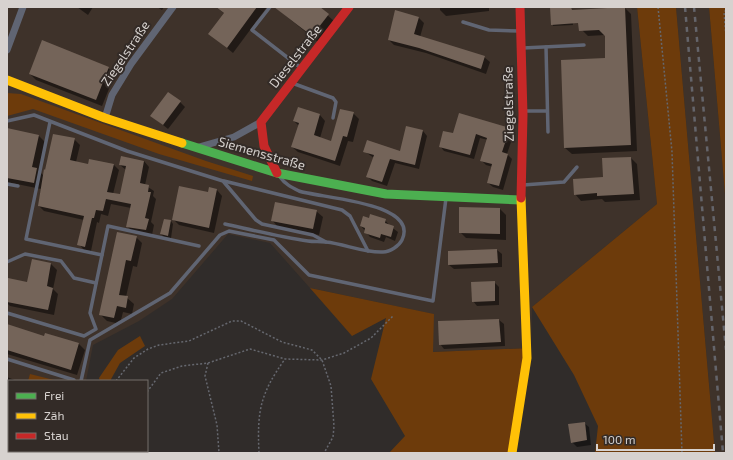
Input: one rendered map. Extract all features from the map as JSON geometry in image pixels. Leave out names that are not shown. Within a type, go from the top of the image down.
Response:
[{"type":"street","points":[[7,50],[23,7]]},
{"type":"street","name":"Ziegelstraße","points":[[105,118],[116,89],[172,7]]},
{"type":"street","name":"Ziegelstraße","points":[[512,453],[527,358],[521,200],[522,111],[520,7]]},
{"type":"street","name":"Dieselstraße","points":[[197,148],[234,137],[261,122],[347,8]]},
{"type":"street","name":"Siemensstraße","points":[[7,80],[105,118],[277,173],[386,194],[446,198],[521,200]]},
{"type":"street","points":[[261,122],[264,146],[277,173]]},
{"type":"lane","points":[[270,7],[252,30],[301,69]]},
{"type":"lane","points":[[464,22],[489,30],[520,31]]},
{"type":"lane","points":[[520,48],[584,45]]},
{"type":"lane","points":[[546,47],[548,132]]},
{"type":"lane","points":[[291,83],[333,98],[336,102],[333,118]]},
{"type":"lane","points":[[522,111],[547,111]]},
{"type":"lane","points":[[7,121],[34,115],[127,151],[223,181],[342,210],[350,216],[368,251]]},
{"type":"lane","points":[[50,122],[26,239],[102,254]]},
{"type":"lane","points":[[522,185],[564,182],[577,167]]},
{"type":"lane","points":[[225,224],[310,242],[326,242],[368,251],[383,252],[395,248],[402,240],[404,229],[401,220],[391,212],[356,202],[300,191],[286,184],[277,173]]},
{"type":"lane","points":[[223,181],[256,220],[262,224],[314,235],[326,242]]},
{"type":"lane","points":[[7,184],[18,186]]},
{"type":"lane","points":[[81,380],[90,340],[170,293],[220,235],[229,231],[274,240],[309,275],[432,301],[446,198]]},
{"type":"lane","points":[[7,313],[84,336],[96,329],[90,313],[108,226],[198,246]]},
{"type":"lane","points":[[7,262],[25,254],[61,261],[74,278],[96,283]]},
{"type":"lane","points":[[7,359],[74,380]]},
{"type":"path","points":[[658,7],[672,152],[682,453]]},
{"type":"path","points":[[726,10],[724,12],[726,37]]},
{"type":"path","points":[[148,391],[161,373],[182,366],[208,363],[250,349],[285,359],[322,360],[344,353],[371,338],[393,316]]},
{"type":"path","points":[[117,380],[134,358],[148,349],[159,345],[189,341],[232,321],[242,321],[282,342],[312,350],[322,360],[331,386],[331,406],[334,426],[333,437],[324,453]]},
{"type":"path","points":[[259,453],[259,414],[262,396],[272,377],[285,359]]},
{"type":"path","points":[[208,363],[205,376],[217,425],[219,453]]},
{"type":"shaded area","points":[[7,7],[637,7],[657,204],[532,307],[531,348],[432,352],[433,314],[310,288],[270,243],[228,234],[172,299],[139,321],[93,345],[86,380],[8,380],[8,452],[54,452],[7,453]]},
{"type":"shaded area","points":[[637,7],[676,7],[715,453],[595,453],[598,426],[574,375],[532,307],[657,204]]},
{"type":"shaded area","points":[[676,7],[709,7],[726,206],[726,453],[715,453]]},
{"type":"shaded area","points":[[709,7],[726,7],[726,206]]},
{"type":"shaded area","points":[[7,93],[21,94],[206,161],[253,176],[252,181],[159,154],[33,109],[7,116]]},
{"type":"shaded area","points":[[310,288],[434,314],[433,352],[531,348],[515,453],[389,453],[405,436],[371,379],[386,318],[352,336]]},
{"type":"shaded area","points":[[140,336],[145,346],[120,363],[111,380],[100,380],[99,378],[118,350]]},
{"type":"shaded area","points":[[30,374],[54,380],[28,380]]},
{"type":"shaded area","points":[[7,389],[8,452],[54,452],[7,453]]},
{"type":"building","points":[[216,7],[257,7],[227,48],[208,34],[224,13]]},
{"type":"building","points":[[274,7],[320,7],[329,14],[312,36]]},
{"type":"building","points":[[550,7],[571,7],[572,10],[625,7],[631,145],[564,148],[561,60],[605,58],[605,36],[599,30],[579,31],[578,23],[551,25]]},
{"type":"building","points":[[395,10],[419,17],[414,34],[485,56],[481,69],[419,48],[388,40]]},
{"type":"building","points":[[42,40],[109,67],[96,100],[29,74]]},
{"type":"building","points":[[168,92],[181,101],[163,125],[150,116]]},
{"type":"building","points":[[298,107],[320,114],[314,135],[331,141],[340,109],[354,112],[347,137],[343,136],[335,161],[291,147],[299,123],[293,121]]},
{"type":"building","points":[[459,113],[510,128],[502,152],[508,154],[499,186],[487,183],[492,164],[480,161],[487,138],[476,134],[470,155],[439,147],[443,131],[453,133]]},
{"type":"building","points":[[406,126],[423,130],[415,165],[390,159],[382,182],[366,177],[374,155],[363,152],[367,140],[400,151]]},
{"type":"building","points":[[7,128],[39,135],[32,167],[37,168],[34,183],[7,178]]},
{"type":"building","points":[[53,134],[75,138],[70,160],[88,164],[89,159],[114,164],[107,192],[120,194],[126,166],[119,165],[121,156],[144,161],[140,183],[149,185],[148,192],[151,192],[145,218],[149,219],[146,230],[126,227],[131,204],[106,199],[103,211],[96,210],[94,218],[92,218],[85,247],[77,245],[84,216],[38,206],[44,169],[45,170]]},
{"type":"building","points":[[631,157],[634,194],[597,196],[597,193],[574,195],[573,179],[603,177],[602,158]]},
{"type":"building","points":[[179,186],[208,192],[209,187],[217,189],[209,228],[172,220]]},
{"type":"building","points":[[275,202],[317,210],[313,229],[271,221]]},
{"type":"building","points":[[459,207],[500,208],[500,234],[459,233]]},
{"type":"building","points":[[370,214],[386,219],[385,223],[394,226],[391,237],[381,234],[380,238],[364,233],[365,228],[360,226],[363,216],[369,218]]},
{"type":"building","points":[[164,219],[171,220],[168,236],[160,234]]},
{"type":"building","points":[[117,232],[137,236],[131,261],[126,260],[119,295],[128,296],[126,308],[117,306],[114,318],[99,315]]},
{"type":"building","points":[[497,249],[498,263],[448,265],[448,251]]},
{"type":"building","points":[[32,259],[51,263],[47,286],[53,288],[48,310],[7,302],[8,278],[27,282]]},
{"type":"building","points":[[495,281],[495,301],[472,302],[471,282]]},
{"type":"building","points":[[499,319],[501,342],[439,345],[438,321]]},
{"type":"building","points":[[7,324],[44,336],[45,333],[79,343],[71,370],[7,350]]},
{"type":"building","points":[[585,422],[587,440],[571,443],[568,424]]},
{"type":"railway","points":[[685,7],[723,453]]},
{"type":"railway","points":[[694,7],[726,350]]},
{"type":"traffic: fast","points":[[182,143],[277,173],[386,194],[521,200]]},
{"type":"traffic: slow","points":[[7,80],[105,118],[182,143]]},
{"type":"traffic: slow","points":[[512,453],[527,358],[521,198]]},
{"type":"traffic: jam","points":[[277,173],[264,146],[261,122],[349,7]]},
{"type":"traffic: jam","points":[[520,7],[523,115],[521,198]]}]
